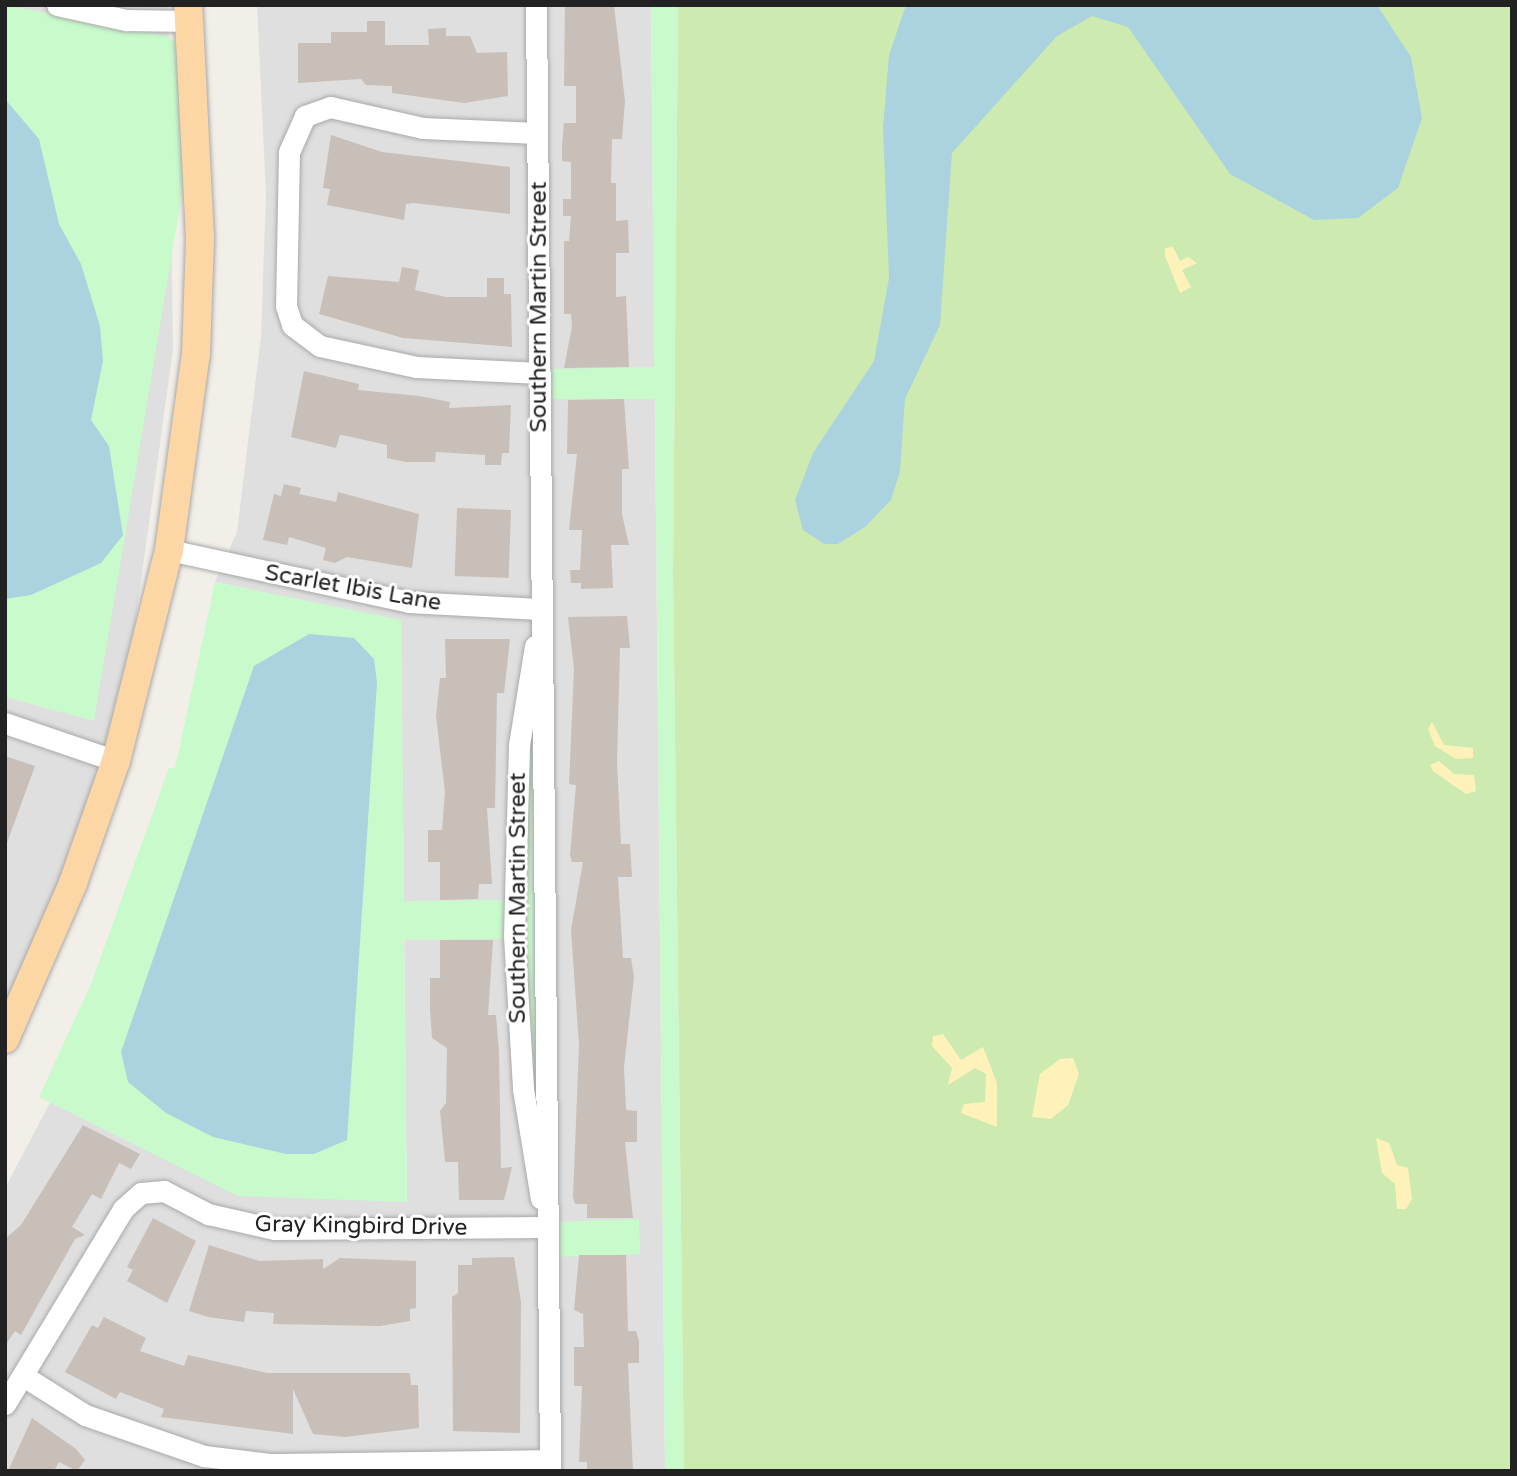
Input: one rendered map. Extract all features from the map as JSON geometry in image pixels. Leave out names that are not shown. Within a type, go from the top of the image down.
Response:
[{"type":"main road","points":[[5,1039],[74,883],[116,761],[169,550],[196,354],[200,239],[189,13]]},
{"type":"street","points":[[57,5],[126,20],[189,13]]},
{"type":"street","name":"Southern Martin Street","points":[[536,5],[540,609],[546,694],[550,1466]]},
{"type":"street","points":[[537,133],[423,128],[330,107],[305,116],[289,152],[286,306],[292,326],[320,346],[416,367],[540,373]]},
{"type":"street","name":"Scarlet Ibis Lane","points":[[169,550],[409,602],[540,609]]},
{"type":"street","name":"Southern Martin Street","points":[[540,609],[519,746],[514,936],[523,1089],[547,1227]]},
{"type":"street","points":[[5,723],[116,761]]},
{"type":"street","name":"Gray Kingbird Drive","points":[[5,1404],[24,1377],[123,1209],[153,1189],[208,1214],[274,1229],[547,1227]]},
{"type":"street","points":[[24,1377],[85,1415],[168,1447],[237,1461],[324,1467],[550,1466]]},
{"type":"shaded area","points":[[5,5],[168,5],[173,350],[116,761],[5,1003]]},
{"type":"shaded area","points":[[257,5],[651,5],[665,1471],[5,1471],[5,1188],[52,1099],[407,1202],[401,621],[215,582],[237,532],[261,336],[266,195]]},
{"type":"green space","points":[[5,5],[168,36],[182,49],[189,152],[94,721],[5,697]]},
{"type":"green space","points":[[651,5],[678,5],[673,574],[684,1471],[665,1471],[655,399],[550,399],[549,369],[654,367]]},
{"type":"green space","points":[[678,5],[1512,5],[1512,1471],[684,1471],[673,574]]},
{"type":"green space","points":[[215,582],[401,620],[404,901],[507,900],[508,939],[404,940],[407,1202],[238,1196],[39,1097],[91,984],[169,768],[175,768]]},
{"type":"green space","points":[[537,677],[540,1161],[522,978],[525,772]]},
{"type":"green space","points":[[639,1219],[640,1254],[559,1257],[558,1222]]},
{"type":"sand","points":[[1173,247],[1180,261],[1188,257],[1197,263],[1182,270],[1191,287],[1180,293],[1165,256],[1165,248]]},
{"type":"sand","points":[[1432,722],[1444,745],[1473,748],[1473,758],[1456,759],[1435,746],[1428,729]]},
{"type":"sand","points":[[1439,761],[1454,774],[1474,775],[1476,791],[1466,794],[1433,771],[1430,765]]},
{"type":"sand","points":[[943,1034],[961,1060],[983,1047],[997,1083],[997,1127],[961,1113],[964,1104],[985,1102],[986,1074],[975,1068],[948,1085],[952,1068],[932,1046],[933,1036]]},
{"type":"sand","points":[[1073,1058],[1079,1074],[1068,1105],[1051,1119],[1032,1117],[1040,1074],[1060,1059]]},
{"type":"sand","points":[[1376,1138],[1389,1143],[1397,1165],[1408,1168],[1412,1199],[1406,1209],[1397,1209],[1395,1184],[1382,1173]]},
{"type":"water","points":[[906,5],[1377,5],[1411,57],[1422,118],[1398,188],[1358,218],[1314,220],[1230,174],[1128,27],[1092,16],[1057,36],[952,153],[940,325],[905,399],[900,471],[891,500],[865,527],[838,544],[824,544],[803,530],[795,500],[813,453],[874,361],[889,278],[883,128],[889,55]]},
{"type":"water","points":[[5,99],[39,139],[59,224],[81,264],[100,326],[103,361],[91,420],[109,446],[123,535],[101,563],[31,595],[5,599]]},
{"type":"water","points":[[309,634],[354,638],[374,659],[377,683],[347,1140],[314,1154],[286,1154],[213,1137],[166,1113],[128,1082],[121,1052],[254,666]]},
{"type":"building","points":[[565,5],[614,5],[625,101],[622,139],[612,139],[611,183],[616,183],[616,221],[628,220],[629,253],[616,253],[616,297],[626,296],[629,367],[564,368],[572,326],[571,314],[564,314],[564,241],[569,241],[571,216],[563,216],[563,199],[571,199],[571,162],[562,161],[562,146],[564,123],[576,123],[576,86],[564,86]]},
{"type":"building","points":[[367,21],[385,21],[385,45],[429,45],[428,29],[446,28],[446,36],[470,36],[477,53],[507,52],[508,96],[464,103],[392,93],[392,86],[366,85],[361,79],[298,83],[298,43],[331,43],[331,32],[367,32]]},
{"type":"building","points":[[331,135],[382,152],[510,167],[510,214],[413,203],[406,204],[404,220],[327,205],[330,189],[323,188]]},
{"type":"building","points":[[402,267],[419,270],[415,290],[446,297],[487,297],[487,278],[504,278],[504,294],[511,294],[512,347],[403,338],[319,314],[328,276],[399,282]]},
{"type":"building","points":[[304,371],[359,384],[358,390],[450,402],[449,408],[511,405],[509,453],[502,453],[501,465],[485,465],[485,455],[436,452],[435,462],[406,462],[387,458],[387,445],[347,436],[340,435],[336,448],[291,437]]},
{"type":"building","points":[[624,399],[629,469],[622,469],[622,514],[629,545],[611,545],[613,588],[581,589],[581,583],[571,583],[570,570],[580,570],[582,530],[569,530],[577,454],[567,454],[568,400]]},
{"type":"building","points":[[284,484],[301,488],[299,494],[336,502],[338,492],[419,514],[412,568],[347,557],[335,563],[323,560],[326,548],[289,537],[287,545],[263,540],[274,494],[281,496]]},
{"type":"building","points":[[457,508],[511,510],[509,578],[455,576]]},
{"type":"building","points":[[627,616],[630,648],[620,648],[617,762],[621,844],[630,844],[632,877],[618,877],[623,958],[631,958],[634,977],[624,1067],[626,1110],[637,1111],[637,1142],[625,1142],[633,1218],[587,1218],[587,1204],[575,1204],[573,1197],[579,1046],[571,930],[583,862],[572,862],[570,855],[576,785],[569,784],[574,669],[568,617]]},
{"type":"building","points":[[445,639],[510,639],[504,693],[497,693],[495,808],[487,808],[492,884],[479,884],[478,899],[440,900],[440,862],[428,862],[428,830],[442,830],[445,792],[436,716],[440,678],[446,678]]},
{"type":"building","points":[[5,756],[35,766],[7,843],[5,843]]},
{"type":"building","points":[[440,940],[493,940],[488,1015],[496,1015],[501,1168],[512,1167],[504,1200],[459,1200],[458,1162],[445,1162],[440,1111],[446,1103],[447,1048],[432,1038],[430,1010],[430,978],[440,978]]},
{"type":"building","points":[[83,1125],[140,1154],[131,1169],[119,1163],[101,1199],[92,1194],[72,1227],[85,1235],[75,1239],[21,1335],[15,1331],[5,1346],[5,1239],[21,1225]]},
{"type":"building","points":[[153,1218],[196,1241],[167,1303],[127,1281],[133,1270],[127,1267]]},
{"type":"building","points":[[209,1245],[259,1261],[323,1259],[323,1269],[340,1258],[416,1261],[416,1308],[410,1309],[410,1321],[380,1326],[273,1324],[274,1313],[246,1311],[244,1322],[208,1317],[189,1311]]},
{"type":"building","points":[[579,1255],[626,1255],[628,1331],[636,1331],[639,1341],[639,1363],[628,1363],[633,1471],[587,1471],[587,1462],[579,1462],[582,1386],[574,1386],[574,1347],[584,1347],[583,1314],[574,1310]]},
{"type":"building","points":[[514,1257],[521,1302],[520,1433],[453,1431],[452,1297],[458,1293],[458,1265],[472,1265],[472,1258]]},
{"type":"building","points":[[104,1317],[146,1338],[140,1351],[184,1366],[188,1355],[267,1373],[410,1373],[411,1385],[418,1385],[419,1428],[345,1437],[313,1434],[293,1389],[293,1434],[161,1417],[164,1409],[120,1392],[116,1399],[65,1372],[92,1325],[98,1328]]},
{"type":"building","points":[[32,1418],[76,1449],[85,1460],[77,1471],[59,1462],[54,1471],[8,1471]]}]
